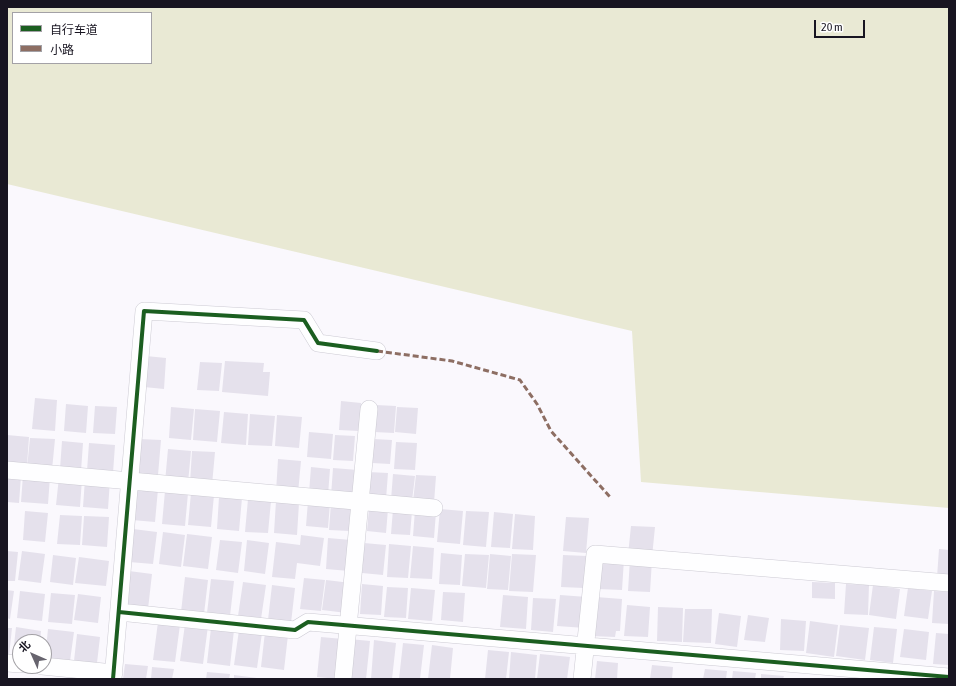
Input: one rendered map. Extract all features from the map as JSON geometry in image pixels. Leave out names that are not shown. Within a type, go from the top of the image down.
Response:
[{"type":"street","points":[[52,667],[114,676],[144,311],[304,320],[318,343],[377,351]]},
{"type":"street","points":[[344,679],[369,409]]},
{"type":"street","points":[[7,470],[434,508]]},
{"type":"street","points":[[582,679],[595,554],[949,583]]},
{"type":"street","points":[[119,612],[295,630],[308,622],[348,625],[949,677]]},
{"type":"green space","points":[[7,7],[949,7],[949,508],[641,482],[632,331],[7,184]]},
{"type":"building","points":[[146,356],[166,358],[164,389],[144,387]]},
{"type":"building","points":[[225,361],[264,363],[263,372],[270,372],[268,396],[222,392]]},
{"type":"building","points":[[200,362],[222,363],[219,391],[197,390]]},
{"type":"building","points":[[35,398],[57,400],[55,431],[32,429]]},
{"type":"building","points":[[341,401],[361,403],[359,431],[339,430]]},
{"type":"building","points":[[66,404],[88,406],[86,433],[64,431]]},
{"type":"building","points":[[376,405],[396,406],[394,433],[374,432]]},
{"type":"building","points":[[95,406],[117,407],[115,434],[93,433]]},
{"type":"building","points":[[171,407],[194,409],[191,440],[169,438]]},
{"type":"building","points":[[397,407],[418,408],[416,434],[395,432]]},
{"type":"building","points":[[195,409],[220,411],[217,442],[193,440]]},
{"type":"building","points":[[224,412],[248,414],[246,445],[221,443]]},
{"type":"building","points":[[250,414],[275,416],[272,446],[248,445]]},
{"type":"building","points":[[277,415],[302,417],[299,448],[275,446]]},
{"type":"building","points":[[309,432],[333,434],[331,459],[307,457]]},
{"type":"building","points":[[7,435],[29,437],[27,465],[7,463]]},
{"type":"building","points":[[335,435],[355,436],[353,461],[333,460]]},
{"type":"building","points":[[30,438],[55,439],[52,470],[27,468]]},
{"type":"building","points":[[139,439],[161,440],[158,475],[136,474]]},
{"type":"building","points":[[373,439],[392,440],[390,464],[372,463]]},
{"type":"building","points":[[62,441],[83,443],[81,471],[60,469]]},
{"type":"building","points":[[396,442],[417,443],[415,470],[394,469]]},
{"type":"building","points":[[89,443],[115,445],[113,473],[87,471]]},
{"type":"building","points":[[168,449],[191,451],[188,483],[165,482]]},
{"type":"building","points":[[192,451],[215,452],[212,485],[190,483]]},
{"type":"building","points":[[278,459],[301,461],[298,493],[276,492]]},
{"type":"building","points":[[311,467],[330,469],[328,495],[309,493]]},
{"type":"building","points":[[333,468],[358,470],[356,498],[331,496]]},
{"type":"building","points":[[368,472],[388,473],[386,499],[366,498]]},
{"type":"building","points":[[393,474],[415,476],[412,501],[391,500]]},
{"type":"building","points":[[7,475],[21,476],[19,503],[7,502]]},
{"type":"building","points":[[23,475],[50,477],[48,504],[21,502]]},
{"type":"building","points":[[416,475],[436,476],[434,503],[413,501]]},
{"type":"building","points":[[59,477],[82,479],[80,507],[56,505]]},
{"type":"building","points":[[85,479],[110,480],[108,509],[83,507]]},
{"type":"building","points":[[135,488],[158,489],[155,522],[132,520]]},
{"type":"building","points":[[165,491],[188,493],[185,526],[162,524]]},
{"type":"building","points":[[191,493],[214,495],[211,527],[188,525]]},
{"type":"building","points":[[219,497],[242,498],[239,531],[217,529]]},
{"type":"building","points":[[248,499],[271,501],[268,533],[245,532]]},
{"type":"building","points":[[276,501],[299,503],[297,535],[274,533]]},
{"type":"building","points":[[308,501],[330,503],[328,528],[306,526]]},
{"type":"building","points":[[331,503],[352,505],[350,531],[329,530]]},
{"type":"building","points":[[369,508],[388,509],[386,533],[367,531]]},
{"type":"building","points":[[393,509],[412,511],[410,535],[391,534]]},
{"type":"building","points":[[440,509],[463,511],[460,544],[437,542]]},
{"type":"building","points":[[415,510],[436,512],[434,538],[413,536]]},
{"type":"building","points":[[25,511],[48,513],[45,542],[23,540]]},
{"type":"building","points":[[466,511],[489,512],[486,547],[463,545]]},
{"type":"building","points":[[494,512],[513,514],[510,548],[491,547]]},
{"type":"building","points":[[515,514],[535,516],[533,550],[512,549]]},
{"type":"building","points":[[60,515],[82,516],[80,545],[57,544]]},
{"type":"building","points":[[84,516],[109,517],[107,547],[82,545]]},
{"type":"building","points":[[566,517],[589,518],[586,553],[563,551]]},
{"type":"building","points":[[631,526],[655,527],[652,557],[628,555]]},
{"type":"building","points":[[133,529],[157,532],[153,564],[129,562]]},
{"type":"building","points":[[163,532],[185,535],[181,567],[159,564]]},
{"type":"building","points":[[187,534],[212,537],[208,569],[183,566]]},
{"type":"building","points":[[301,535],[324,538],[320,566],[297,563],[295,579],[272,577],[276,542],[300,545]]},
{"type":"building","points":[[328,538],[351,540],[349,571],[326,569]]},
{"type":"building","points":[[220,540],[242,542],[238,573],[216,570]]},
{"type":"building","points":[[247,540],[269,543],[265,574],[244,571]]},
{"type":"building","points":[[364,543],[386,545],[383,575],[362,573]]},
{"type":"building","points":[[389,544],[411,546],[408,578],[387,577]]},
{"type":"building","points":[[413,546],[434,548],[432,579],[410,578]]},
{"type":"building","points":[[939,549],[949,550],[949,578],[937,577]]},
{"type":"building","points":[[7,551],[18,552],[15,581],[7,581]]},
{"type":"building","points":[[22,551],[45,554],[41,583],[18,580]]},
{"type":"building","points":[[441,553],[462,555],[460,585],[439,584]]},
{"type":"building","points":[[465,554],[489,555],[486,588],[462,586]]},
{"type":"building","points":[[490,554],[511,556],[508,590],[487,589]]},
{"type":"building","points":[[512,554],[536,555],[533,592],[509,591]]},
{"type":"building","points":[[53,555],[76,558],[73,585],[50,582]]},
{"type":"building","points":[[563,555],[587,556],[584,588],[561,587]]},
{"type":"building","points":[[79,557],[109,561],[106,586],[75,583]]},
{"type":"building","points":[[600,558],[624,559],[622,590],[598,589]]},
{"type":"building","points":[[630,559],[652,560],[650,592],[628,591]]},
{"type":"building","points":[[129,571],[152,574],[148,609],[125,606]]},
{"type":"building","points":[[185,577],[208,580],[204,614],[181,612]]},
{"type":"building","points":[[304,578],[325,580],[321,611],[300,609]]},
{"type":"building","points":[[211,579],[234,581],[230,616],[207,613]]},
{"type":"building","points":[[326,580],[351,583],[347,613],[322,610]]},
{"type":"building","points":[[243,582],[266,585],[261,619],[238,616]]},
{"type":"building","points":[[812,582],[835,583],[835,599],[812,598]]},
{"type":"building","points":[[362,584],[383,586],[381,615],[360,614]]},
{"type":"building","points":[[846,584],[869,585],[868,615],[844,614]]},
{"type":"building","points":[[272,585],[295,588],[291,623],[268,620]]},
{"type":"building","points":[[873,585],[900,589],[896,619],[869,615]]},
{"type":"building","points":[[387,587],[408,588],[406,618],[384,617]]},
{"type":"building","points":[[411,588],[435,590],[432,621],[408,619]]},
{"type":"building","points":[[908,588],[932,591],[928,619],[904,616]]},
{"type":"building","points":[[7,590],[14,591],[10,619],[7,618]]},
{"type":"building","points":[[20,591],[45,594],[42,621],[17,618]]},
{"type":"building","points":[[934,591],[949,592],[949,624],[932,623]]},
{"type":"building","points":[[443,592],[465,593],[463,622],[441,620]]},
{"type":"building","points":[[51,593],[75,595],[72,624],[48,622]]},
{"type":"building","points":[[78,594],[101,597],[98,623],[74,620]]},
{"type":"building","points":[[503,595],[528,597],[526,629],[500,627]]},
{"type":"building","points":[[560,595],[587,597],[585,628],[557,626]]},
{"type":"building","points":[[596,597],[622,599],[620,631],[616,631],[615,637],[592,636]]},
{"type":"building","points":[[533,598],[556,599],[553,632],[531,630]]},
{"type":"building","points":[[627,605],[650,607],[648,637],[624,636]]},
{"type":"building","points":[[658,607],[683,608],[682,642],[657,641]]},
{"type":"building","points":[[685,609],[712,609],[711,643],[683,642]]},
{"type":"building","points":[[719,613],[741,616],[737,647],[715,644]]},
{"type":"building","points":[[748,615],[769,618],[765,642],[744,640]]},
{"type":"building","points":[[781,619],[806,621],[804,651],[780,650]]},
{"type":"building","points":[[810,621],[838,625],[834,657],[806,653]]},
{"type":"building","points":[[158,622],[180,625],[175,662],[153,660]]},
{"type":"building","points":[[185,624],[208,626],[203,664],[180,661]]},
{"type":"building","points":[[840,625],[869,628],[865,660],[836,656]]},
{"type":"building","points":[[16,627],[41,631],[41,634],[15,634]]},
{"type":"building","points":[[874,627],[897,629],[893,663],[870,660]]},
{"type":"building","points":[[7,628],[12,628],[9,656],[7,656]]},
{"type":"building","points":[[211,628],[234,630],[230,666],[207,663]]},
{"type":"building","points":[[48,629],[74,632],[70,661],[52,659],[52,634],[47,634]]},
{"type":"building","points":[[904,629],[929,632],[926,660],[900,657]]},
{"type":"building","points":[[239,630],[262,633],[257,668],[234,665]]},
{"type":"building","points":[[265,632],[288,635],[284,670],[261,667]]},
{"type":"building","points":[[936,633],[949,634],[949,665],[933,664]]},
{"type":"building","points":[[77,634],[100,637],[97,663],[74,661]]},
{"type":"building","points":[[321,637],[343,639],[338,679],[317,677]]},
{"type":"building","points":[[349,639],[370,641],[366,679],[351,679]]},
{"type":"building","points":[[374,640],[396,643],[392,679],[371,679]]},
{"type":"building","points":[[403,643],[424,645],[420,679],[399,679]]},
{"type":"building","points":[[432,645],[453,648],[450,679],[428,679]]},
{"type":"building","points":[[488,650],[509,652],[506,679],[485,679]]},
{"type":"building","points":[[511,652],[537,655],[535,679],[509,679]]},
{"type":"building","points":[[540,654],[570,657],[567,679],[537,679]]},
{"type":"building","points":[[597,661],[618,663],[617,679],[595,679]]},
{"type":"building","points":[[125,664],[148,666],[146,679],[123,679]]},
{"type":"building","points":[[652,665],[673,667],[672,679],[650,679]]},
{"type":"building","points":[[152,667],[174,669],[172,679],[151,679]]},
{"type":"building","points":[[705,669],[727,671],[726,679],[703,679]]},
{"type":"building","points":[[733,671],[756,673],[755,679],[732,679]]},
{"type":"building","points":[[207,672],[230,674],[229,679],[206,679]]},
{"type":"building","points":[[761,674],[784,676],[783,679],[761,679]]},
{"type":"building","points":[[234,675],[257,678],[257,679],[234,679]]},
{"type":"marked path","points":[[377,351],[452,361],[520,380],[537,404],[551,431],[610,497]]},
{"type":"cycle path","points":[[113,679],[144,311],[304,320],[318,343],[377,351]]},
{"type":"cycle path","points":[[119,612],[295,630],[308,622],[949,677]]}]
